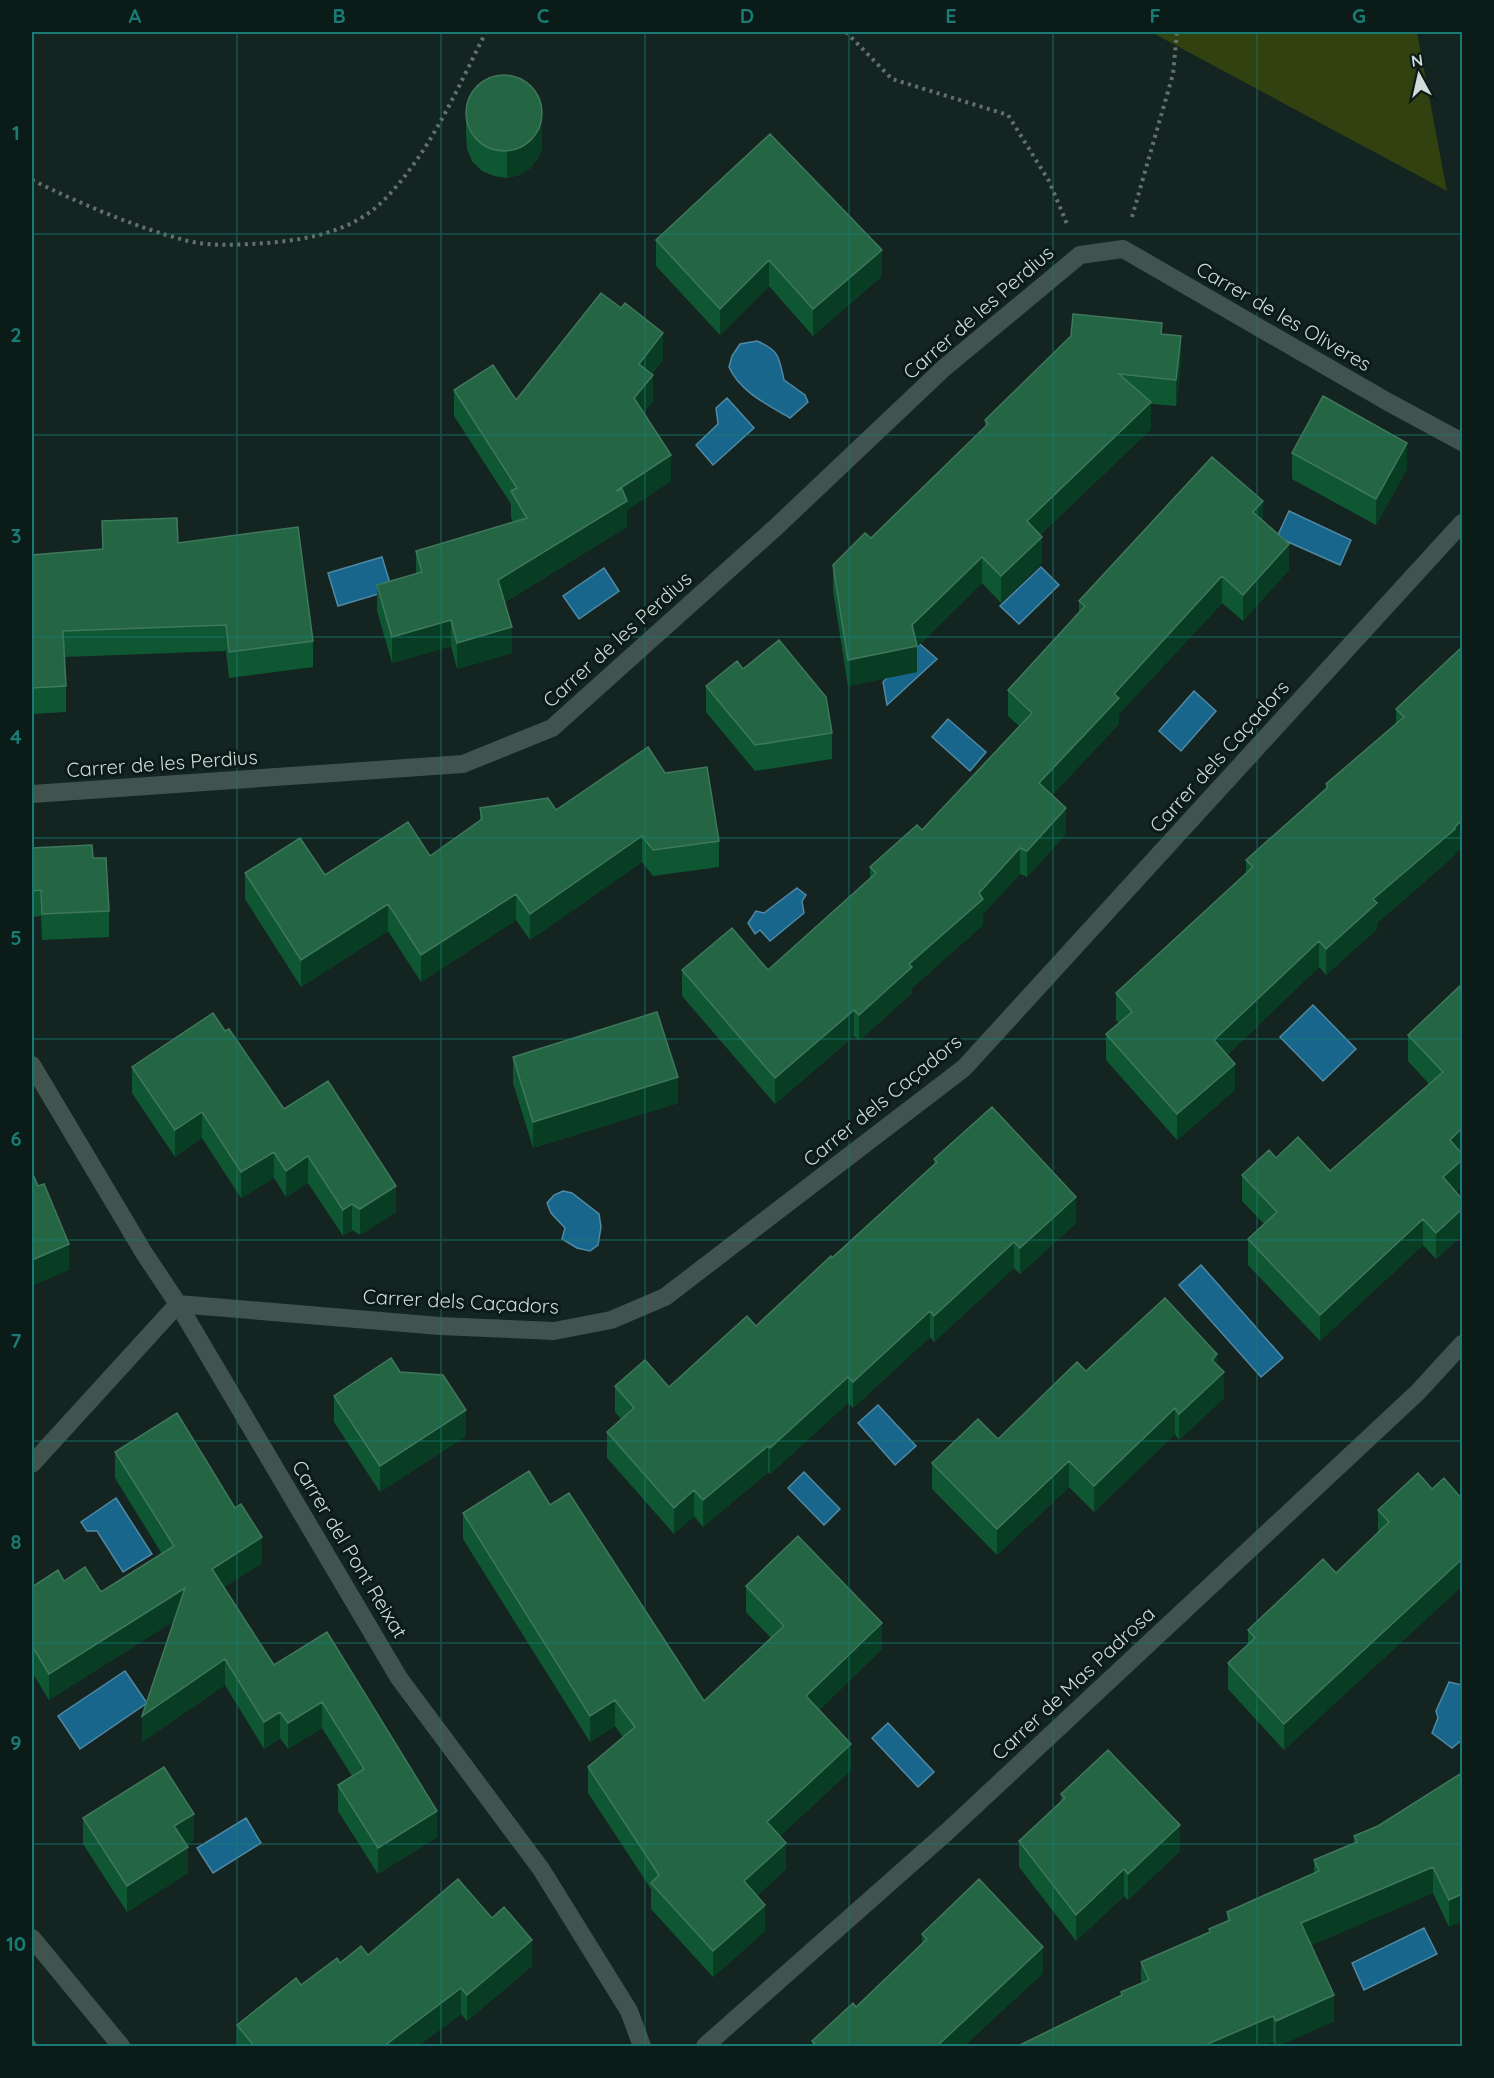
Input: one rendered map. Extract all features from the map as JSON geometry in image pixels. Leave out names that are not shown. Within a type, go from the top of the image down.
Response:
[{"type":"street","points":[[1080,255],[1123,249]]},
{"type":"street","name":"Carrer de les Oliveres","points":[[1123,249],[1388,402],[1462,442]]},
{"type":"street","name":"Carrer de les Perdius","points":[[32,794],[463,764],[552,728],[775,528],[944,368],[1080,255]]},
{"type":"street","name":"Carrer dels Caçadors","points":[[178,1304],[440,1326],[554,1331],[611,1320],[665,1297],[964,1068],[1462,523]]},
{"type":"street","name":"Carrer del Pont Reixat","points":[[32,1065],[144,1253],[178,1304],[399,1678],[541,1869],[629,2011],[642,2046]]},
{"type":"street","points":[[32,1464],[178,1304]]},
{"type":"street","name":"Carrer de Mas Padrosa","points":[[705,2046],[948,1830],[1418,1392],[1462,1344]]},
{"type":"street","points":[[32,1938],[121,2046]]},
{"type":"path","points":[[32,180],[71,199],[188,241],[217,246],[274,242],[327,233],[362,219],[405,178],[423,153],[486,32]]},
{"type":"path","points":[[846,32],[892,79],[1008,115],[1049,181],[1080,255]]},
{"type":"path","points":[[1123,249],[1173,74],[1177,32]]},
{"type":"green space","points":[[1151,32],[1417,32],[1447,191]]},
{"type":"water","points":[[757,341],[774,351],[784,380],[805,395],[808,402],[790,418],[747,391],[729,367],[732,356],[740,344]]},
{"type":"water","points":[[727,398],[754,428],[713,465],[696,445],[718,424],[716,408]]},
{"type":"water","points":[[1289,511],[1351,540],[1340,565],[1277,537]]},
{"type":"water","points":[[382,557],[392,590],[338,606],[328,573]]},
{"type":"water","points":[[1041,567],[1059,585],[1019,624],[1000,606]]},
{"type":"water","points":[[604,568],[619,591],[579,619],[563,596]]},
{"type":"water","points":[[920,644],[937,659],[887,705],[883,682]]},
{"type":"water","points":[[1194,691],[1216,711],[1181,751],[1159,731]]},
{"type":"water","points":[[948,719],[986,752],[970,771],[932,737]]},
{"type":"water","points":[[797,888],[806,895],[802,901],[804,913],[770,941],[760,930],[755,934],[748,923],[756,911],[764,913]]},
{"type":"water","points":[[1313,1005],[1356,1049],[1323,1081],[1280,1037]]},
{"type":"water","points":[[563,1191],[572,1193],[599,1214],[601,1227],[598,1245],[590,1251],[577,1248],[562,1239],[565,1228],[551,1213],[547,1203],[554,1195]]},
{"type":"water","points":[[1201,1265],[1283,1358],[1261,1377],[1179,1285]]},
{"type":"water","points":[[878,1405],[916,1446],[895,1465],[858,1423]]},
{"type":"water","points":[[804,1472],[840,1509],[824,1525],[788,1488]]},
{"type":"water","points":[[116,1498],[152,1554],[123,1572],[97,1531],[87,1531],[81,1522]]},
{"type":"water","points":[[125,1671],[147,1703],[80,1749],[58,1716]]},
{"type":"water","points":[[1449,1682],[1462,1685],[1462,1740],[1452,1748],[1432,1733],[1438,1718],[1436,1711]]},
{"type":"water","points":[[888,1723],[934,1772],[918,1787],[872,1738]]},
{"type":"water","points":[[246,1818],[261,1843],[213,1873],[197,1848]]},
{"type":"water","points":[[1424,1928],[1437,1954],[1364,1990],[1352,1963]]},
{"type":"building","points":[[504,75],[519,78],[531,86],[539,98],[542,113],[539,128],[531,140],[519,148],[504,151],[489,148],[477,140],[469,128],[466,113],[469,98],[477,86],[489,78]]},
{"type":"building","points":[[770,134],[882,250],[813,309],[769,260],[720,309],[656,240]]},
{"type":"building","points":[[601,293],[621,308],[625,303],[663,333],[639,364],[653,375],[634,398],[671,455],[616,491],[622,489],[627,501],[498,580],[512,627],[457,643],[451,620],[392,637],[377,585],[422,572],[416,551],[527,518],[511,491],[517,488],[454,390],[493,365],[516,400]]},
{"type":"building","points":[[1073,314],[1162,323],[1161,334],[1181,336],[1176,380],[1119,374],[1151,402],[1027,521],[1042,537],[1001,576],[982,557],[912,625],[917,646],[848,660],[833,565],[865,533],[871,538],[988,424],[985,420],[1071,336]]},
{"type":"building","points":[[1323,396],[1407,443],[1376,499],[1292,453]]},
{"type":"building","points":[[1212,457],[1263,501],[1253,512],[1289,544],[1243,595],[1222,576],[1114,694],[1119,698],[1039,783],[1066,808],[1027,851],[1020,848],[979,893],[983,899],[909,964],[912,967],[859,1015],[854,1010],[775,1078],[682,970],[732,928],[768,970],[876,873],[870,867],[917,825],[922,830],[1032,713],[1008,690],[1085,606],[1079,601]]},
{"type":"building","points":[[177,518],[178,543],[298,527],[313,641],[229,652],[226,625],[63,631],[66,686],[32,688],[32,555],[103,549],[102,521]]},
{"type":"building","points":[[779,640],[826,697],[832,733],[755,745],[706,686],[737,661],[743,669]]},
{"type":"building","points":[[1462,647],[1462,820],[1455,829],[1373,899],[1377,903],[1326,949],[1319,941],[1214,1040],[1235,1064],[1177,1114],[1106,1034],[1132,1012],[1116,993],[1253,867],[1246,860],[1328,787],[1326,784],[1404,717],[1396,709]]},
{"type":"building","points":[[648,747],[665,773],[707,767],[719,841],[653,850],[642,836],[530,914],[516,894],[421,955],[388,904],[301,960],[245,873],[300,838],[325,875],[408,822],[430,856],[482,819],[480,808],[548,798],[556,810]]},
{"type":"building","points":[[92,845],[93,858],[106,858],[109,911],[42,914],[41,890],[32,891],[32,848]]},
{"type":"building","points":[[1462,984],[1462,1128],[1450,1140],[1462,1154],[1462,1160],[1443,1177],[1462,1199],[1462,1209],[1436,1233],[1423,1219],[1320,1315],[1248,1239],[1277,1212],[1242,1175],[1269,1150],[1276,1158],[1298,1137],[1330,1171],[1443,1072],[1408,1035]]},
{"type":"building","points":[[657,1012],[678,1077],[533,1122],[513,1057]]},
{"type":"building","points":[[213,1013],[225,1031],[229,1029],[284,1109],[328,1081],[396,1186],[360,1209],[352,1204],[343,1210],[308,1156],[286,1171],[274,1152],[241,1172],[202,1112],[175,1130],[132,1067]]},
{"type":"building","points":[[992,1107],[1076,1197],[1020,1248],[1014,1242],[934,1316],[930,1311],[853,1382],[848,1377],[770,1448],[768,1446],[703,1500],[694,1490],[674,1508],[607,1432],[634,1408],[615,1386],[645,1360],[669,1387],[747,1316],[756,1326],[937,1162],[934,1159]]},
{"type":"building","points":[[32,1172],[38,1186],[44,1184],[69,1244],[32,1260]]},
{"type":"building","points":[[1165,1298],[1217,1354],[1212,1360],[1224,1372],[1179,1414],[1175,1408],[1094,1486],[1069,1461],[997,1529],[932,1463],[978,1419],[998,1439],[1077,1362],[1086,1371]]},
{"type":"building","points":[[391,1358],[400,1372],[443,1375],[466,1410],[380,1466],[334,1396]]},
{"type":"building","points":[[177,1413],[235,1508],[241,1504],[262,1537],[212,1569],[274,1665],[327,1632],[437,1811],[378,1848],[338,1785],[364,1769],[322,1702],[288,1723],[280,1712],[264,1722],[225,1659],[142,1716],[185,1588],[49,1674],[32,1646],[32,1587],[58,1570],[64,1581],[85,1567],[101,1592],[174,1546],[115,1452]]},
{"type":"building","points":[[529,1471],[550,1505],[569,1493],[704,1701],[784,1626],[746,1586],[798,1536],[882,1623],[806,1696],[851,1744],[767,1822],[786,1843],[744,1881],[765,1905],[713,1951],[651,1883],[659,1875],[588,1767],[635,1727],[615,1700],[590,1716],[463,1513]]},
{"type":"building","points":[[1418,1473],[1432,1489],[1444,1478],[1462,1499],[1462,1559],[1284,1724],[1228,1663],[1255,1638],[1248,1630],[1323,1559],[1336,1573],[1389,1522],[1378,1510]]},
{"type":"building","points":[[1108,1750],[1180,1825],[1128,1874],[1124,1869],[1076,1915],[1019,1841],[1065,1798],[1061,1794]]},
{"type":"building","points":[[164,1767],[194,1814],[174,1826],[188,1847],[127,1886],[83,1818]]},
{"type":"building","points":[[1460,1774],[1462,1779],[1462,1894],[1449,1900],[1433,1867],[1301,1923],[1334,1995],[1276,2021],[1273,2016],[1203,2046],[1018,2046],[1122,1995],[1121,1992],[1149,1980],[1141,1962],[1210,1932],[1209,1929],[1230,1920],[1227,1912],[1319,1871],[1314,1860],[1357,1842],[1354,1836],[1378,1826]]},
{"type":"building","points":[[458,1879],[492,1918],[504,1907],[532,1940],[467,1995],[461,1988],[384,2046],[254,2046],[237,2025],[296,1978],[301,1985],[337,1958],[340,1963],[361,1946],[368,1955]]},
{"type":"building","points":[[979,1879],[1043,1947],[937,2046],[817,2046],[812,2041],[853,2003],[856,2007],[927,1939],[922,1934]]}]
